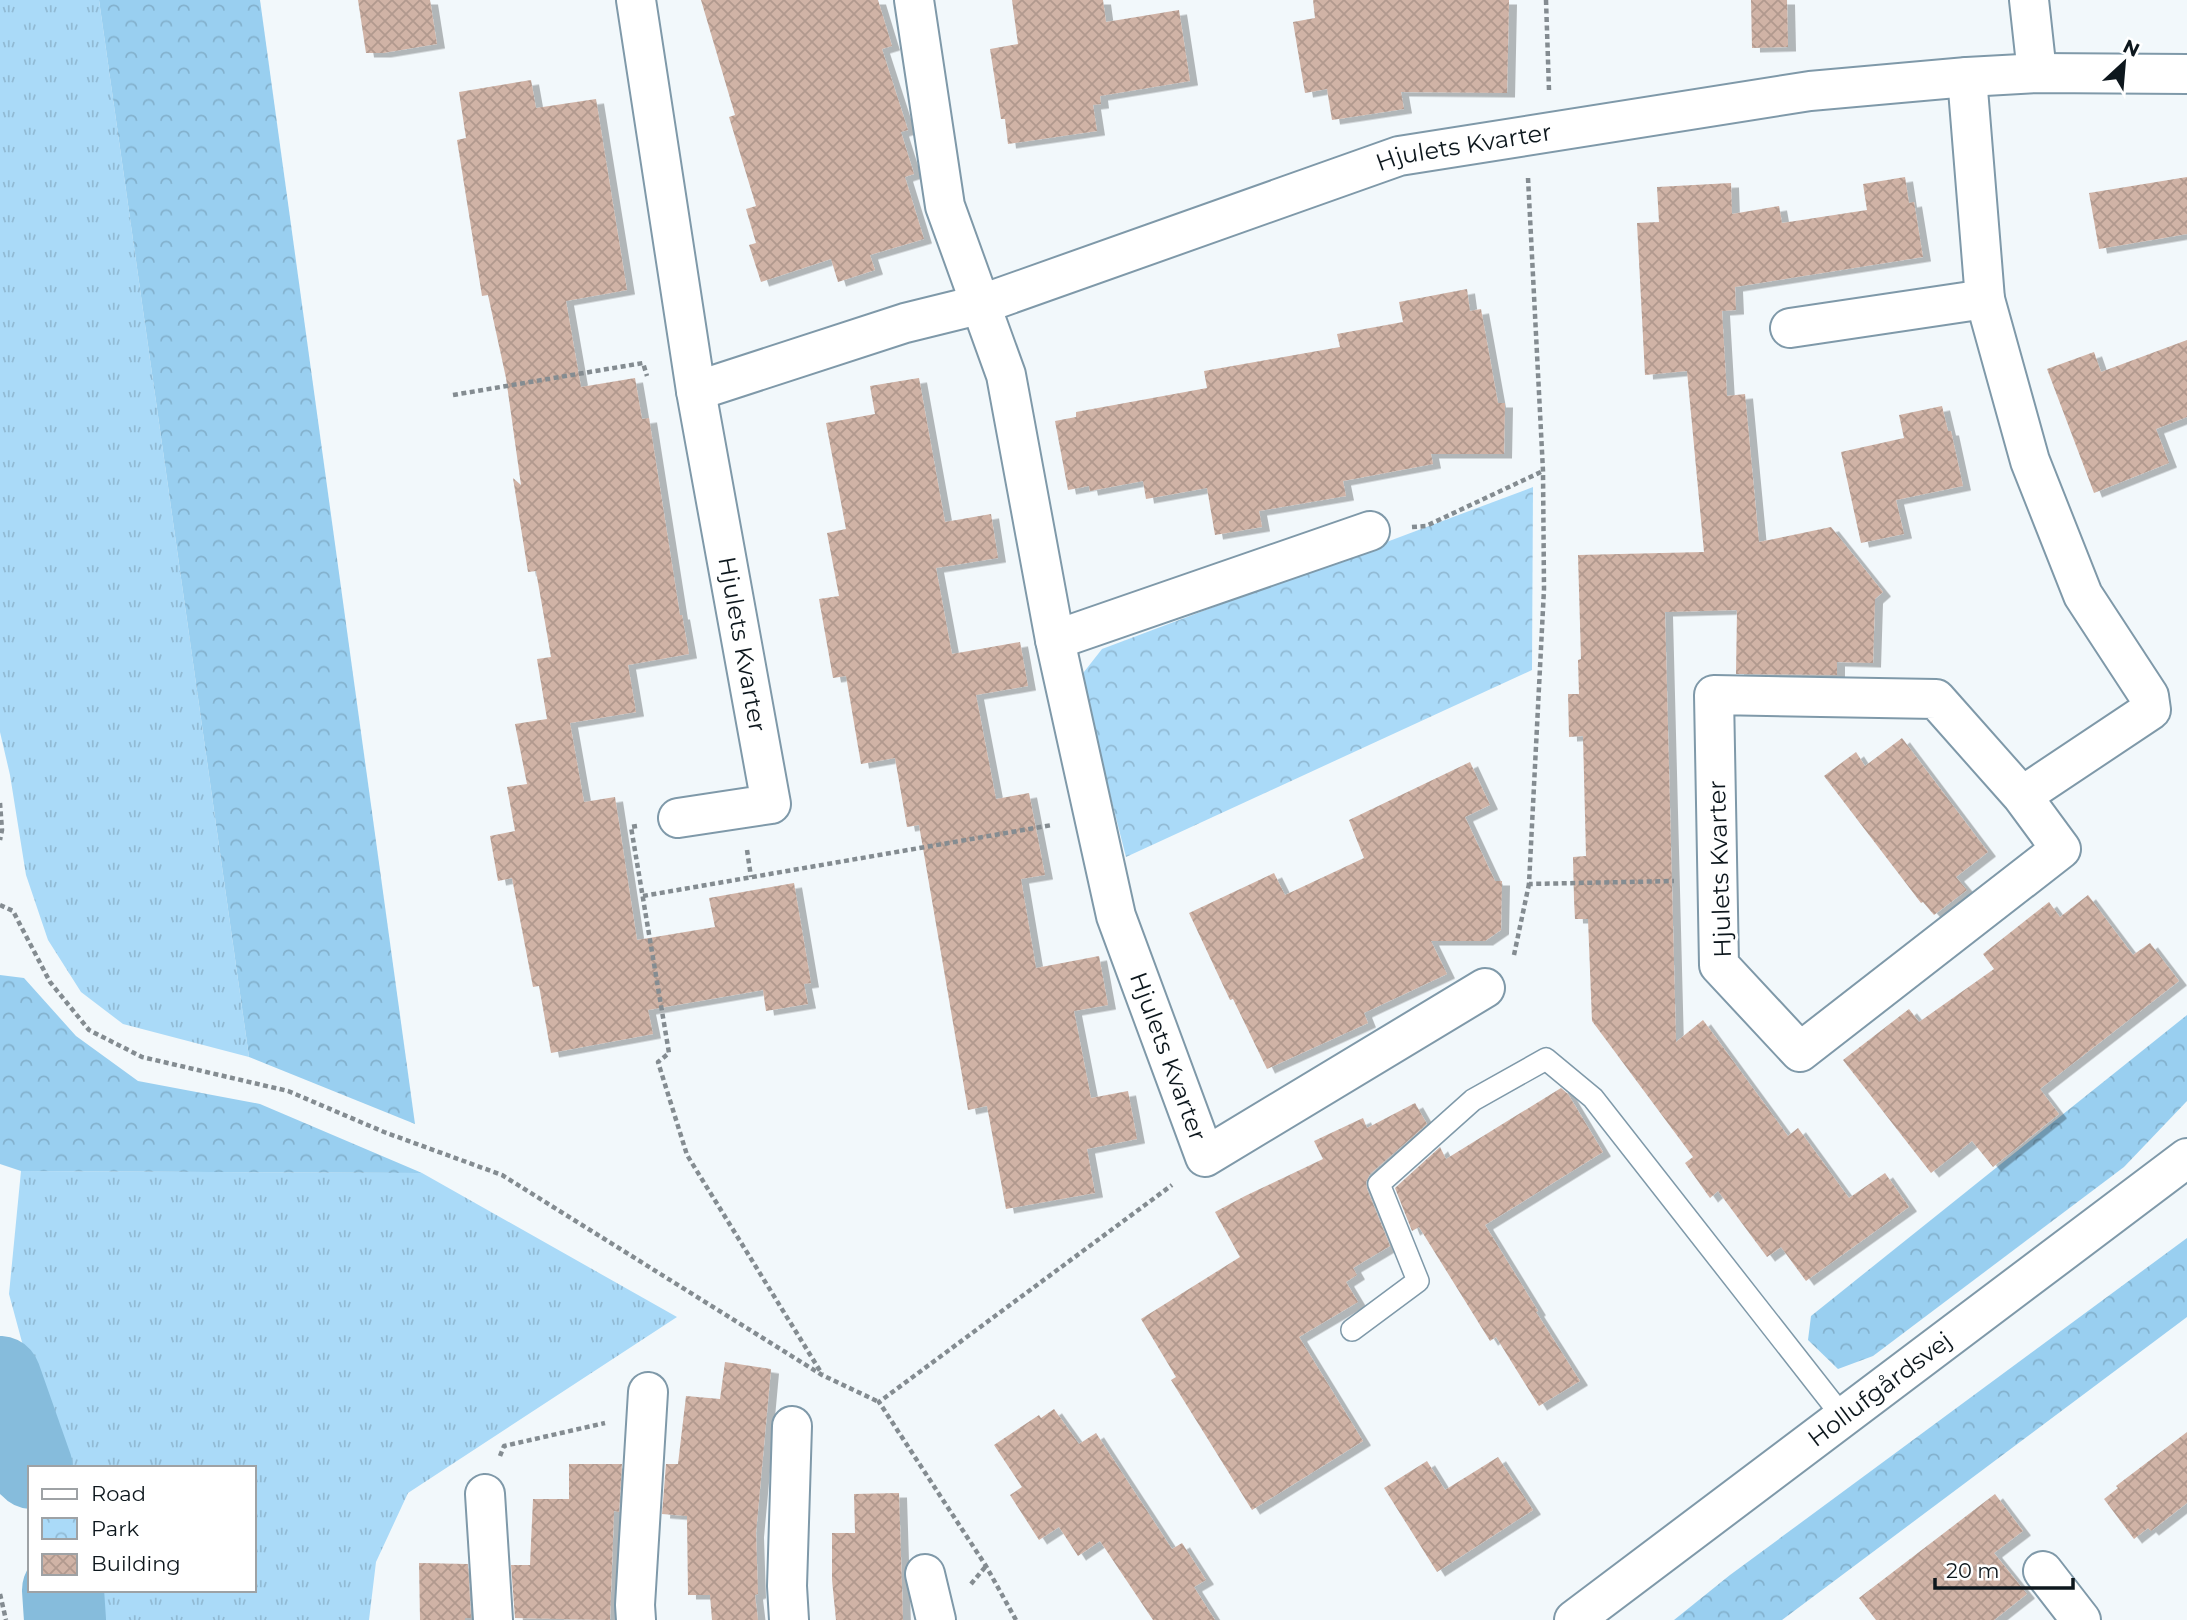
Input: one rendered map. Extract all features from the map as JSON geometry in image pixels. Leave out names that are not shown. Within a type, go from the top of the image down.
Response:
[{"type":"street","name":"Hjulets Kvarter","points":[[636,0],[696,391],[771,804],[678,818]]},
{"type":"street","name":"Hjulets Kvarter","points":[[914,0],[945,206],[1006,375],[1055,640],[1116,916],[1205,1157],[1485,988]]},
{"type":"street","points":[[2029,0],[2037,73]]},
{"type":"street","name":"Hjulets Kvarter","points":[[696,391],[905,323],[982,304],[1399,156],[1810,91],[2037,73],[2187,74]]},
{"type":"street","points":[[1967,77],[1985,299],[2030,461],[2083,595],[2149,696],[2151,710],[2022,796]]},
{"type":"street","points":[[1790,328],[1985,299]]},
{"type":"street","points":[[1055,640],[1370,531]]},
{"type":"street","name":"Hjulets Kvarter","points":[[1714,695],[1936,699],[2022,796],[2061,849],[1800,1052],[1719,965],[1714,695]]},
{"type":"street","name":"Hollufgårdsvej","points":[[1574,1620],[2187,1158]]},
{"type":"street","points":[[636,1620],[647,1403]]},
{"type":"street","points":[[789,1620],[787,1586],[792,1426]]},
{"type":"street","points":[[485,1494],[493,1620]]},
{"type":"street","points":[[2043,1571],[2081,1620]]},
{"type":"street","points":[[925,1574],[936,1620]]},
{"type":"lane","points":[[1352,1330],[1418,1281],[1379,1184],[1473,1100],[1546,1059],[1593,1098],[1843,1417]]},
{"type":"path","points":[[1485,988],[1512,964],[1529,884],[1544,589],[1538,134],[1546,0]]},
{"type":"path","points":[[453,395],[643,363],[653,402],[696,391]]},
{"type":"path","points":[[1370,531],[1426,526],[1543,471]]},
{"type":"path","points":[[0,803],[0,840]]},
{"type":"path","points":[[678,818],[631,828],[669,1053],[658,1062],[687,1155],[822,1375]]},
{"type":"path","points":[[643,896],[1094,818]]},
{"type":"path","points":[[1529,884],[1718,880]]},
{"type":"path","points":[[0,905],[13,911],[50,982],[89,1030],[142,1057],[288,1091],[384,1132],[502,1175],[822,1375],[879,1402],[986,1566],[1016,1620]]},
{"type":"path","points":[[879,1402],[1156,1198],[1205,1157]]},
{"type":"path","points":[[485,1494],[504,1446],[647,1403]]},
{"type":"path","points":[[0,1594],[6,1620]]},
{"type":"green space","points":[[0,0],[99,0],[249,1057],[123,1024],[81,992],[48,940],[26,875],[10,775],[0,732]]},
{"type":"green space","points":[[99,0],[260,0],[415,1124],[249,1057]]},
{"type":"green space","points":[[1533,487],[1532,670],[1126,857],[1080,677],[1102,649]]},
{"type":"green space","points":[[0,975],[24,978],[76,1036],[138,1081],[260,1104],[422,1173],[21,1171],[0,1164]]},
{"type":"green space","points":[[2187,1015],[2187,1101],[2124,1167],[1873,1356],[1838,1369],[1808,1340],[1811,1316]]},
{"type":"green space","points":[[21,1171],[422,1173],[677,1317],[408,1493],[376,1562],[369,1620],[83,1620],[77,1592],[256,1592],[256,1466],[55,1466],[9,1294]]},
{"type":"green space","points":[[2187,1238],[2187,1317],[1782,1620],[1674,1620],[1730,1575]]},
{"type":"building","points":[[358,0],[430,0],[437,44],[383,53],[366,53]]},
{"type":"building","points":[[701,0],[878,0],[892,46],[882,49],[908,130],[901,132],[914,174],[905,177],[924,239],[870,255],[875,270],[838,282],[831,259],[761,282],[749,245],[756,243],[746,209],[756,206],[729,117],[735,115]]},
{"type":"building","points":[[1012,0],[1103,0],[1106,22],[1179,10],[1190,81],[1100,96],[1101,104],[1093,105],[1097,131],[1008,144],[1005,119],[1001,119],[990,49],[1018,44]]},
{"type":"building","points":[[1313,0],[1509,0],[1507,93],[1401,92],[1404,109],[1332,120],[1327,89],[1305,93],[1293,22],[1315,18]]},
{"type":"building","points":[[1751,0],[1787,0],[1788,47],[1752,48]]},
{"type":"building","points":[[531,80],[536,108],[596,99],[627,290],[566,301],[581,387],[635,378],[642,419],[649,418],[680,615],[689,654],[628,665],[636,712],[570,723],[584,802],[615,797],[637,940],[715,927],[709,898],[794,883],[811,983],[804,984],[808,1004],[766,1011],[763,990],[648,1010],[653,1034],[551,1053],[539,986],[533,987],[512,878],[498,881],[490,836],[515,831],[507,787],[527,784],[515,724],[547,719],[537,659],[551,657],[536,571],[528,572],[513,478],[521,485],[506,378],[488,295],[482,296],[457,140],[466,138],[459,92]]},
{"type":"building","points":[[1905,177],[1909,203],[1914,202],[1923,257],[1735,287],[1736,310],[1722,311],[1727,396],[1745,394],[1759,542],[1831,527],[1883,592],[1875,599],[1873,663],[1837,662],[1837,675],[1736,674],[1737,610],[1665,612],[1676,1042],[1703,1020],[1788,1136],[1798,1128],[1849,1198],[1885,1173],[1909,1207],[1806,1281],[1781,1247],[1767,1257],[1718,1191],[1710,1198],[1685,1163],[1693,1157],[1592,1021],[1588,919],[1575,919],[1574,899],[1573,857],[1586,856],[1583,736],[1569,737],[1568,694],[1579,694],[1578,660],[1581,659],[1578,555],[1704,552],[1687,371],[1645,375],[1637,223],[1659,222],[1657,187],[1731,183],[1732,214],[1779,206],[1782,223],[1867,210],[1863,184]]},
{"type":"building","points":[[2187,177],[2187,234],[2099,249],[2089,193]]},
{"type":"building","points":[[1467,289],[1470,311],[1481,309],[1498,403],[1505,403],[1504,454],[1431,454],[1433,464],[1343,481],[1346,496],[1259,511],[1262,527],[1215,535],[1207,488],[1146,499],[1143,481],[1090,491],[1089,486],[1068,490],[1055,421],[1076,417],[1076,412],[1207,388],[1204,371],[1340,347],[1337,334],[1403,322],[1399,302]]},
{"type":"building","points":[[2187,340],[2187,417],[2156,429],[2169,463],[2094,493],[2047,369],[2094,352],[2101,372]]},
{"type":"building","points":[[919,378],[945,522],[991,514],[998,558],[936,568],[952,654],[1020,642],[1028,686],[976,695],[996,799],[1029,793],[1045,875],[1021,879],[1036,968],[1099,956],[1108,1005],[1074,1011],[1091,1098],[1128,1091],[1137,1139],[1087,1149],[1095,1193],[1006,1209],[987,1106],[968,1110],[919,825],[907,827],[895,758],[861,764],[846,676],[833,678],[819,599],[839,596],[827,533],[846,529],[826,423],[875,414],[870,386]]},
{"type":"building","points":[[1942,406],[1948,431],[1951,431],[1963,486],[1896,500],[1904,534],[1861,543],[1841,452],[1904,438],[1899,415]]},
{"type":"building","points":[[1902,738],[1988,852],[1956,877],[1967,890],[1934,915],[1921,903],[1824,776],[1856,752],[1865,766]]},
{"type":"building","points":[[1470,762],[1490,805],[1465,817],[1495,881],[1502,881],[1501,930],[1485,941],[1431,941],[1447,974],[1364,1013],[1368,1023],[1267,1069],[1233,999],[1230,1000],[1189,913],[1274,873],[1285,895],[1364,858],[1349,820]]},
{"type":"building","points":[[2088,895],[2133,955],[2150,943],[2179,981],[2040,1089],[2059,1114],[1993,1167],[1972,1141],[1931,1173],[1843,1060],[1909,1009],[1919,1022],[1994,969],[1983,954],[2049,902],[2060,917]]},
{"type":"building","points":[[1561,1088],[1568,1094],[1603,1152],[1485,1225],[1580,1381],[1539,1406],[1496,1337],[1490,1341],[1419,1227],[1412,1231],[1395,1188],[1440,1147],[1446,1159]]},
{"type":"building","points":[[1415,1103],[1427,1124],[1370,1174],[1366,1182],[1390,1246],[1353,1268],[1357,1275],[1346,1282],[1358,1302],[1299,1337],[1363,1441],[1252,1510],[1171,1380],[1176,1377],[1141,1319],[1240,1257],[1215,1212],[1323,1159],[1314,1141],[1363,1118],[1367,1128]]},
{"type":"building","points":[[725,1362],[771,1369],[756,1533],[758,1594],[755,1595],[758,1620],[712,1620],[710,1595],[688,1595],[687,1516],[662,1514],[666,1464],[678,1464],[686,1396],[720,1399]]},
{"type":"building","points":[[1054,1409],[1079,1444],[1096,1433],[1172,1549],[1182,1543],[1206,1580],[1194,1587],[1215,1620],[1153,1620],[1100,1541],[1078,1556],[1059,1527],[1039,1540],[1010,1495],[1022,1487],[994,1445],[1039,1415],[1041,1418]]},
{"type":"building","points":[[2187,1432],[2187,1503],[2151,1531],[2148,1528],[2134,1539],[2104,1499],[2118,1488],[2116,1486]]},
{"type":"building","points":[[1498,1457],[1533,1510],[1437,1572],[1384,1488],[1427,1461],[1445,1490]]},
{"type":"building","points":[[569,1464],[622,1464],[619,1512],[614,1511],[610,1620],[515,1618],[511,1565],[530,1565],[533,1499],[569,1499]]},
{"type":"building","points":[[899,1493],[903,1620],[836,1620],[832,1580],[832,1533],[855,1533],[854,1494]]},
{"type":"building","points":[[1995,1494],[2023,1531],[1994,1553],[2027,1594],[1994,1620],[1876,1620],[1859,1598]]},
{"type":"building","points":[[419,1563],[468,1564],[471,1618],[420,1620]]},
{"type":"waterway","points":[[0,1377],[31,1466]]},
{"type":"waterway","points":[[63,1592],[65,1620]]}]
